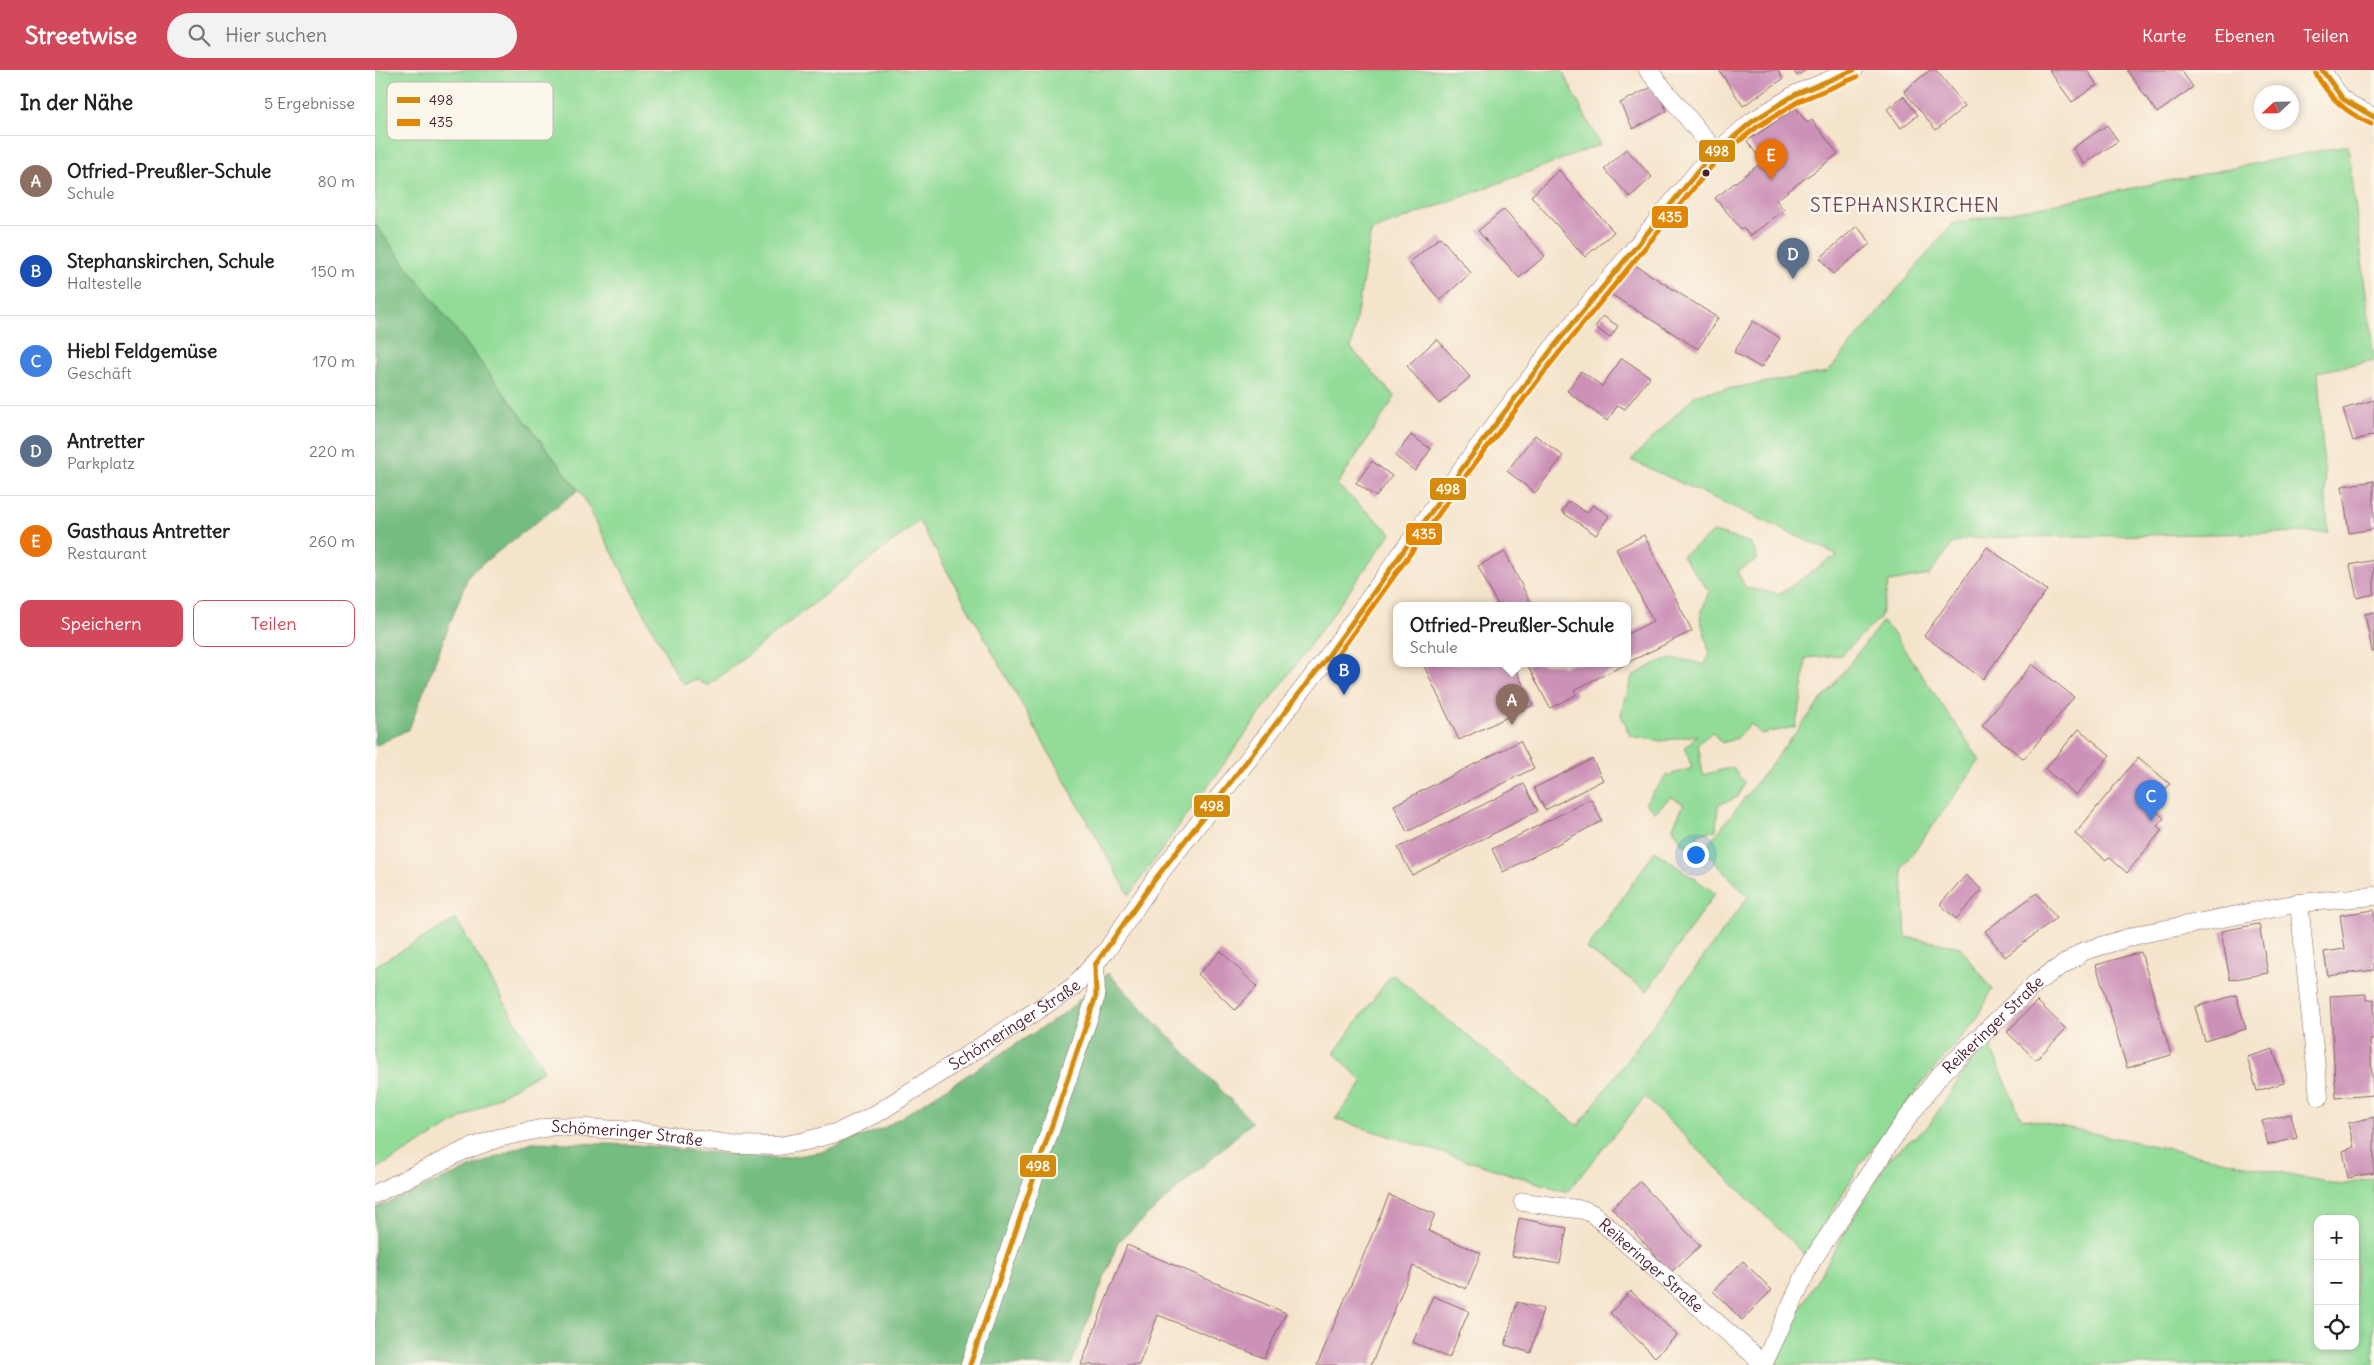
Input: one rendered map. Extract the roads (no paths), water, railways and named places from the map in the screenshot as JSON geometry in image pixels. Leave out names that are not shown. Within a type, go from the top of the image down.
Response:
[{"type":"street","points":[[1648,70],[1715,151]]},
{"type":"street","name":"Schömeringer Straße","points":[[375,1194],[463,1152],[498,1138],[554,1126],[633,1131],[739,1145],[779,1146],[839,1132],[877,1114],[1073,987],[1095,966],[1153,882],[1323,663],[1415,533],[1552,349],[1715,151],[1753,121],[1796,94],[1854,70]]},
{"type":"street","points":[[2322,70],[2334,90],[2352,108],[2374,117]]},
{"type":"street","name":"Reikeringer Straße","points":[[1523,1202],[1584,1210],[1593,1214],[1764,1365],[1811,1262],[1897,1132],[1939,1076],[2038,981],[2084,951],[2141,934],[2299,903],[2374,896]]},
{"type":"street","points":[[2299,903],[2319,1097]]},
{"type":"street","points":[[970,1365],[1096,996],[1095,966]]},
{"type":"place","name":"Gasthaus Antretter","points":[[1771,180]]},
{"type":"place","name":"Antretter","points":[[1793,279]]},
{"type":"place","name":"Stephanskirchen, Schule","points":[[1344,695]]},
{"type":"place","name":"Otfried-Preußler-Schule","points":[[1512,725]]},
{"type":"place","name":"Hiebl Feldgemüse","points":[[2151,821]]},
{"type":"district","name":"STEPHANSKIRCHEN","points":[[1905,205]]}]
